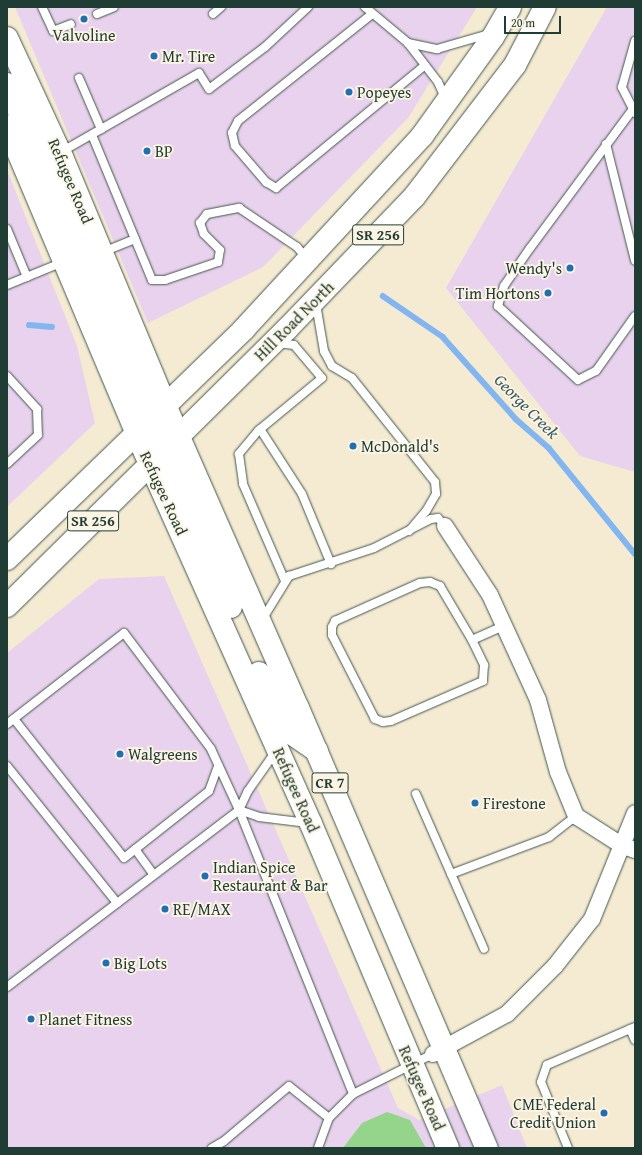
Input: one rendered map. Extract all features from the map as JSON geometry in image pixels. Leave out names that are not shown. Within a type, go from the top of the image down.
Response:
[{"type":"main road","name":"Hill Road North","points":[[7,606],[158,434],[244,329],[422,136],[496,31],[510,7]]},
{"type":"main road","name":"Hill Road North","points":[[7,560],[158,434],[273,342],[315,300],[414,197],[515,65],[545,7]]},
{"type":"main road","name":"Refugee Road","points":[[7,38],[60,152],[101,252],[158,434],[278,748],[448,1148]]},
{"type":"main road","name":"Refugee Road","points":[[7,84],[158,434],[260,677],[292,734],[316,751]]},
{"type":"main road","name":"Refugee Road","points":[[7,126],[63,262],[261,623],[316,751],[438,1051],[487,1148]]},
{"type":"street","points":[[445,526],[490,595],[538,700],[558,772],[576,816],[629,848]]},
{"type":"street","points":[[438,1051],[507,1014],[555,966],[592,919],[629,848],[635,813]]},
{"type":"lane","points":[[42,7],[53,32],[71,24]]},
{"type":"lane","points":[[97,14],[114,7]]},
{"type":"lane","points":[[213,14],[221,7]]},
{"type":"lane","points":[[60,152],[198,73],[209,88],[265,47],[308,7]]},
{"type":"lane","points":[[365,7],[408,43],[438,82],[447,101]]},
{"type":"lane","points":[[372,14],[238,121],[232,133],[235,146],[266,182],[276,188],[425,65]]},
{"type":"lane","points":[[408,43],[437,49],[496,31]]},
{"type":"lane","points":[[635,41],[622,87],[634,112],[606,144],[522,260],[504,286],[498,306],[578,380],[596,371],[635,316]]},
{"type":"lane","points":[[79,78],[101,129]]},
{"type":"lane","points":[[92,135],[152,280],[165,280],[218,262],[220,250],[204,234],[200,223],[207,214],[239,208],[297,247],[307,259]]},
{"type":"lane","points":[[606,144],[635,260]]},
{"type":"lane","points":[[7,229],[28,276]]},
{"type":"lane","points":[[101,252],[135,240]]},
{"type":"lane","points":[[7,285],[63,262]]},
{"type":"lane","points":[[315,300],[324,352],[332,366],[352,378],[435,482],[436,494],[426,511],[410,531]]},
{"type":"lane","points":[[273,342],[294,345],[322,378],[260,429],[239,454],[243,484],[285,581]]},
{"type":"lane","points":[[7,376],[37,409],[38,435],[7,464]]},
{"type":"lane","points":[[260,429],[302,494],[331,564]]},
{"type":"lane","points":[[261,623],[289,576],[331,564],[410,531],[431,519],[438,518],[445,526]]},
{"type":"lane","points":[[430,582],[440,586],[472,640],[484,666],[483,681],[391,721],[383,722],[375,719],[332,636],[332,626],[342,618],[420,583],[430,582]]},
{"type":"lane","points":[[472,640],[504,626]]},
{"type":"lane","points":[[7,724],[124,633],[211,749],[238,810],[353,1094]]},
{"type":"lane","points":[[14,719],[124,858],[209,791],[218,766]]},
{"type":"lane","points":[[7,986],[238,810],[248,790],[278,748]]},
{"type":"lane","points":[[7,766],[117,903]]},
{"type":"lane","points":[[416,794],[484,949]]},
{"type":"lane","points":[[238,810],[259,817],[311,824]]},
{"type":"lane","points":[[451,874],[549,837],[576,816]]},
{"type":"lane","points":[[135,849],[154,875]]},
{"type":"lane","points":[[568,1148],[541,1082],[547,1065],[632,1028],[635,1040]]},
{"type":"lane","points":[[318,1148],[330,1118],[353,1094],[438,1051]]},
{"type":"lane","points":[[212,1148],[224,1141],[289,1086],[330,1118]]},
{"type":"shaded area","points":[[15,7],[477,7],[408,118],[263,267],[148,323]]},
{"type":"shaded area","points":[[607,7],[635,7],[635,472],[580,456],[446,288]]},
{"type":"shaded area","points":[[7,170],[77,346],[95,423],[7,507]]},
{"type":"shaded area","points":[[164,576],[398,1108],[419,1120],[502,1085],[527,1148],[7,1148],[7,653],[99,579]]},
{"type":"green space","points":[[387,1112],[410,1120],[426,1148],[343,1148],[362,1123]]},
{"type":"waterway","name":"George Creek","points":[[383,296],[443,337],[516,419],[549,448],[635,554]]},
{"type":"waterway","name":"George Creek","points":[[29,325],[52,327]]},
{"type":"place","name":"Valvoline","points":[[84,19]]},
{"type":"place","name":"Mr. Tire","points":[[154,56]]},
{"type":"place","name":"Popeyes","points":[[349,92]]},
{"type":"place","name":"BP","points":[[147,151]]},
{"type":"place","name":"Wendy's","points":[[570,268]]},
{"type":"place","name":"Tim Hortons","points":[[548,293]]},
{"type":"place","name":"McDonald's","points":[[353,446]]},
{"type":"place","name":"Walgreens","points":[[120,754]]},
{"type":"place","name":"Firestone","points":[[475,803]]},
{"type":"place","name":"Indian Spice Restaurant & Bar","points":[[205,876]]},
{"type":"place","name":"RE/MAX","points":[[165,909]]},
{"type":"place","name":"Big Lots","points":[[106,963]]},
{"type":"place","name":"Planet Fitness","points":[[31,1019]]},
{"type":"place","name":"CME Federal Credit Union","points":[[604,1113]]}]
